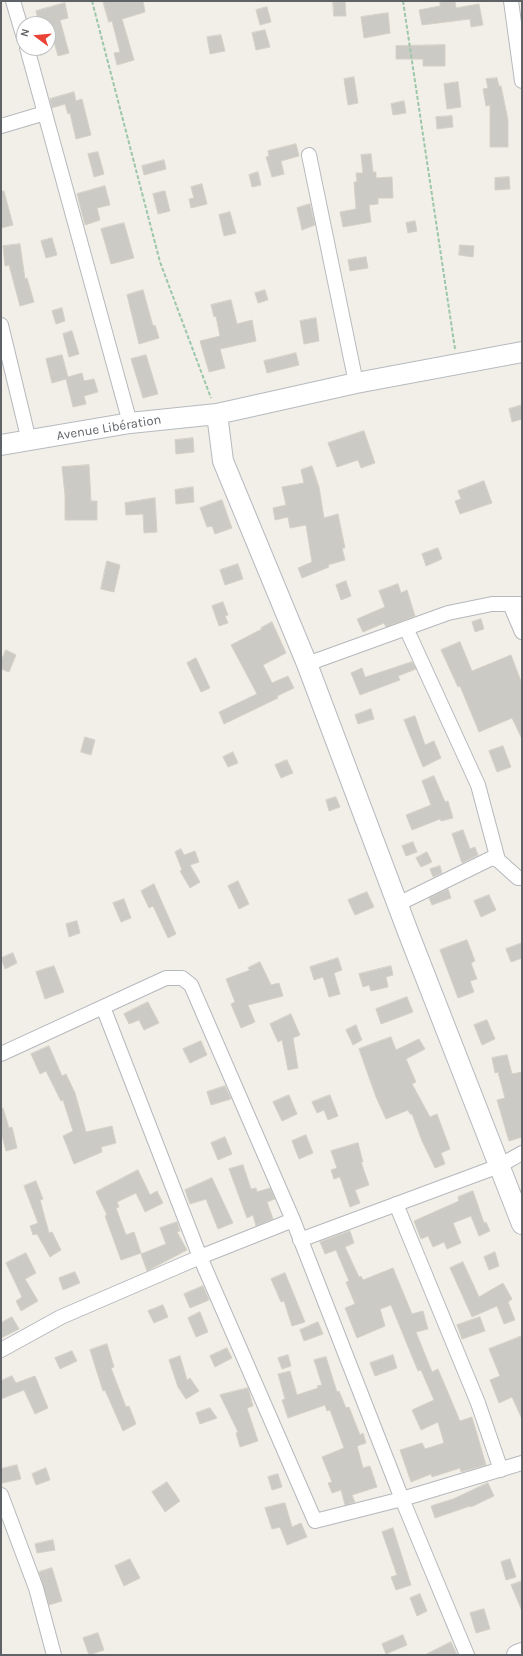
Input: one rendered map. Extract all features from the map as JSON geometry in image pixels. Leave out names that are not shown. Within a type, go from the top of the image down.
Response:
[{"type":"street","points":[[13,1],[17,16]]},
{"type":"street","points":[[511,1],[522,81]]},
{"type":"street","points":[[29,56],[130,423]]},
{"type":"street","points":[[1,126],[45,113]]},
{"type":"street","points":[[309,155],[356,383]]},
{"type":"street","points":[[1,325],[28,441]]},
{"type":"street","name":"Avenue Libération","points":[[1,445],[130,423],[217,414],[356,383],[522,352]]},
{"type":"street","points":[[217,414],[223,461],[307,664],[522,1224]]},
{"type":"street","points":[[307,664],[448,613],[492,604],[516,604],[522,632]]},
{"type":"street","points":[[406,628],[478,785],[498,860]]},
{"type":"street","points":[[398,904],[492,858],[498,860],[521,882]]},
{"type":"street","points":[[1,1054],[166,978],[182,978],[191,985],[293,1220],[402,1498],[468,1655]]},
{"type":"street","points":[[103,1007],[200,1257],[315,1521],[402,1498],[522,1463]]},
{"type":"street","points":[[300,1240],[499,1166],[522,1153]]},
{"type":"street","points":[[396,1204],[478,1403],[501,1470]]},
{"type":"street","points":[[1,1350],[61,1317],[200,1257],[293,1220]]},
{"type":"street","points":[[1,1495],[36,1588],[54,1655]]},
{"type":"street","points":[[517,1655],[522,1653]]},
{"type":"path","points":[[92,1],[160,262],[217,414]]},
{"type":"path","points":[[403,1],[458,364]]},
{"type":"building","points":[[103,1],[143,1],[145,12],[122,19],[134,60],[117,65],[114,53],[120,52],[112,21],[109,22]]},
{"type":"building","points":[[333,1],[345,1],[346,16],[334,16]]},
{"type":"building","points":[[440,1],[455,1],[456,8],[479,4],[483,25],[471,27],[470,19],[422,25],[419,10],[440,6]]},
{"type":"building","points":[[65,3],[68,18],[60,20],[69,53],[58,56],[56,49],[56,16],[37,16],[36,11]]},
{"type":"building","points":[[267,7],[271,22],[260,25],[256,10]]},
{"type":"building","points":[[388,13],[390,33],[364,38],[361,17]]},
{"type":"building","points":[[265,30],[270,47],[256,50],[252,33]]},
{"type":"building","points":[[221,35],[225,51],[210,54],[207,37]]},
{"type":"building","points":[[445,45],[445,66],[423,66],[423,59],[396,59],[396,46]]},
{"type":"building","points":[[354,77],[358,103],[348,105],[344,79]]},
{"type":"building","points":[[497,78],[499,86],[501,86],[508,120],[508,147],[490,147],[490,105],[486,106],[483,89],[488,88],[486,79]]},
{"type":"building","points":[[458,82],[461,107],[447,109],[444,84]]},
{"type":"building","points":[[74,92],[76,101],[82,99],[91,135],[76,139],[70,113],[68,114],[65,104],[52,108],[50,99]]},
{"type":"building","points":[[404,101],[406,113],[393,115],[391,104]]},
{"type":"building","points":[[452,116],[453,127],[437,129],[436,117]]},
{"type":"building","points":[[296,144],[299,156],[281,161],[284,174],[272,177],[266,157],[269,156],[268,151]]},
{"type":"building","points":[[98,152],[104,174],[94,177],[88,154]]},
{"type":"building","points":[[371,154],[373,172],[376,172],[376,178],[392,177],[393,198],[378,198],[378,204],[369,205],[371,222],[343,227],[340,212],[356,209],[354,182],[357,182],[356,173],[363,173],[361,155]]},
{"type":"building","points":[[164,160],[166,169],[144,175],[142,166]]},
{"type":"building","points":[[258,172],[261,185],[252,187],[249,175]]},
{"type":"building","points":[[509,177],[510,189],[495,190],[495,178]]},
{"type":"building","points":[[202,184],[207,204],[191,208],[189,199],[194,198],[191,187]]},
{"type":"building","points":[[105,186],[110,205],[97,208],[100,220],[85,225],[77,194]]},
{"type":"building","points":[[1,191],[4,191],[13,225],[1,228]]},
{"type":"building","points":[[165,191],[170,211],[158,214],[153,194]]},
{"type":"building","points":[[310,204],[315,225],[302,230],[297,208]]},
{"type":"building","points":[[230,212],[236,233],[224,236],[219,215]]},
{"type":"building","points":[[415,221],[417,231],[408,233],[406,223]]},
{"type":"building","points":[[124,223],[134,258],[111,264],[101,229]]},
{"type":"building","points":[[52,238],[57,255],[46,258],[41,241]]},
{"type":"building","points":[[20,244],[25,279],[27,278],[34,302],[20,306],[9,265],[5,266],[3,246]]},
{"type":"building","points":[[460,245],[474,246],[473,257],[459,255]]},
{"type":"building","points":[[366,257],[368,268],[350,271],[348,260]]},
{"type":"building","points":[[143,290],[153,326],[155,325],[159,338],[139,344],[127,295]]},
{"type":"building","points":[[265,290],[268,300],[258,303],[255,293]]},
{"type":"building","points":[[231,300],[237,324],[252,320],[256,341],[220,349],[225,368],[209,372],[200,341],[220,336],[216,316],[214,317],[211,305]]},
{"type":"building","points":[[62,308],[65,321],[56,324],[52,311]]},
{"type":"building","points":[[316,318],[319,341],[304,344],[300,321]]},
{"type":"building","points":[[72,331],[79,354],[69,357],[63,334]]},
{"type":"building","points":[[296,353],[299,365],[267,373],[264,361]]},
{"type":"building","points":[[62,355],[68,377],[82,373],[84,381],[94,379],[98,392],[84,396],[86,404],[73,407],[66,379],[52,383],[46,359]]},
{"type":"building","points":[[146,355],[158,394],[143,398],[131,359]]},
{"type":"building","points":[[522,405],[522,419],[512,422],[509,409]]},
{"type":"building","points":[[364,431],[375,463],[361,468],[358,460],[337,467],[328,443]]},
{"type":"building","points":[[193,438],[194,452],[176,454],[175,440]]},
{"type":"building","points":[[89,465],[91,501],[97,501],[97,520],[65,520],[65,495],[62,467]]},
{"type":"building","points":[[312,466],[319,487],[324,518],[338,514],[345,548],[342,548],[345,560],[328,565],[329,567],[302,578],[298,568],[312,562],[306,525],[290,528],[288,517],[275,520],[273,508],[286,505],[282,487],[304,483],[301,470]]},
{"type":"building","points":[[484,481],[492,503],[460,514],[455,501],[461,499],[458,491]]},
{"type":"building","points":[[193,487],[194,502],[176,504],[175,490]]},
{"type":"building","points":[[155,498],[157,532],[144,533],[143,514],[126,515],[125,503]]},
{"type":"building","points":[[222,500],[232,528],[215,534],[212,526],[207,527],[200,508]]},
{"type":"building","points":[[438,548],[442,559],[426,566],[422,554]]},
{"type":"building","points":[[107,561],[120,565],[114,592],[101,589]]},
{"type":"building","points":[[238,564],[243,579],[225,585],[220,570]]},
{"type":"building","points":[[346,581],[351,596],[341,600],[336,585]]},
{"type":"building","points":[[398,584],[401,593],[407,590],[415,616],[386,627],[384,623],[363,632],[357,619],[385,607],[379,591]]},
{"type":"building","points":[[223,602],[228,615],[225,616],[228,623],[219,626],[212,606]]},
{"type":"building","points":[[481,619],[484,629],[475,632],[472,622]]},
{"type":"building","points":[[272,622],[286,653],[263,665],[272,683],[288,676],[294,688],[277,696],[278,698],[224,724],[219,712],[257,694],[231,645],[262,629],[261,628]]},
{"type":"building","points":[[460,642],[472,671],[511,655],[522,684],[522,739],[512,718],[479,732],[460,686],[458,687],[441,650]]},
{"type":"building","points":[[6,650],[16,655],[9,672],[1,669],[1,661]]},
{"type":"building","points":[[196,658],[210,688],[201,692],[187,663]]},
{"type":"building","points":[[412,662],[416,669],[398,676],[400,680],[360,695],[351,673],[362,668],[365,677]]},
{"type":"building","points":[[371,709],[374,719],[358,724],[355,715]]},
{"type":"building","points":[[415,716],[425,745],[434,741],[441,758],[423,767],[404,720]]},
{"type":"building","points":[[85,737],[95,740],[91,755],[81,752]]},
{"type":"building","points":[[503,746],[511,767],[497,772],[489,751]]},
{"type":"building","points":[[233,752],[238,763],[228,767],[223,757]]},
{"type":"building","points":[[287,760],[293,773],[281,778],[275,765]]},
{"type":"building","points":[[434,776],[445,802],[448,801],[453,818],[441,821],[440,819],[412,830],[406,815],[431,805],[422,781]]},
{"type":"building","points":[[336,797],[340,807],[329,811],[326,800]]},
{"type":"building","points":[[463,830],[470,849],[475,847],[478,855],[462,863],[452,834]]},
{"type":"building","points":[[413,842],[417,852],[406,856],[402,846]]},
{"type":"building","points":[[181,849],[184,855],[195,851],[199,862],[190,865],[200,882],[190,888],[180,871],[182,870],[175,852]]},
{"type":"building","points":[[427,852],[432,862],[421,867],[416,858]]},
{"type":"building","points":[[440,866],[442,873],[433,877],[430,869]]},
{"type":"building","points":[[238,881],[249,904],[239,909],[228,886]]},
{"type":"building","points":[[154,884],[176,934],[168,938],[153,906],[149,908],[141,891]]},
{"type":"building","points":[[448,889],[451,898],[432,905],[429,898]]},
{"type":"building","points":[[367,892],[374,907],[355,915],[348,900]]},
{"type":"building","points":[[489,895],[496,910],[481,917],[474,901]]},
{"type":"building","points":[[124,899],[131,918],[121,922],[113,903]]},
{"type":"building","points":[[77,921],[80,933],[69,937],[66,924]]},
{"type":"building","points":[[467,940],[475,961],[471,963],[477,979],[470,981],[474,992],[458,998],[440,950]]},
{"type":"building","points":[[522,943],[522,958],[511,962],[506,949]]},
{"type":"building","points":[[13,953],[17,963],[5,969],[1,958]]},
{"type":"building","points":[[338,958],[342,970],[334,973],[340,994],[329,997],[323,977],[314,980],[310,967]]},
{"type":"building","points":[[260,962],[271,985],[279,983],[283,996],[248,1005],[255,1022],[241,1028],[231,1004],[235,1002],[226,979],[250,970],[248,968]]},
{"type":"building","points":[[54,966],[64,992],[45,999],[36,972]]},
{"type":"building","points":[[391,966],[393,975],[386,977],[388,987],[371,991],[369,985],[363,987],[359,974]]},
{"type":"building","points":[[407,997],[413,1012],[381,1024],[376,1009]]},
{"type":"building","points":[[148,1002],[159,1023],[144,1030],[139,1020],[129,1024],[124,1014]]},
{"type":"building","points":[[291,1014],[300,1035],[293,1038],[298,1068],[288,1070],[282,1040],[278,1042],[270,1024]]},
{"type":"building","points":[[487,1020],[495,1039],[482,1045],[474,1025]]},
{"type":"building","points":[[356,1025],[362,1040],[353,1045],[346,1030]]},
{"type":"building","points":[[391,1037],[396,1050],[419,1039],[425,1049],[406,1059],[416,1082],[412,1084],[430,1117],[437,1114],[450,1149],[441,1153],[445,1164],[435,1168],[422,1141],[412,1114],[410,1114],[408,1110],[386,1119],[376,1097],[359,1049]]},
{"type":"building","points":[[201,1041],[207,1055],[190,1063],[183,1049]]},
{"type":"building","points":[[49,1046],[62,1076],[66,1074],[75,1093],[86,1132],[112,1126],[116,1143],[101,1147],[102,1152],[74,1164],[63,1136],[73,1131],[63,1100],[61,1101],[46,1071],[40,1074],[31,1054]]},
{"type":"building","points":[[507,1055],[512,1074],[522,1072],[522,1137],[509,1141],[497,1100],[505,1098],[498,1072],[495,1073],[492,1058]]},
{"type":"building","points":[[225,1086],[231,1099],[211,1105],[207,1092]]},
{"type":"building","points":[[289,1095],[297,1114],[282,1121],[273,1102]]},
{"type":"building","points":[[330,1095],[338,1116],[328,1120],[324,1110],[317,1113],[312,1102]]},
{"type":"building","points":[[1,1108],[3,1108],[9,1128],[12,1127],[17,1148],[6,1151],[1,1132]]},
{"type":"building","points":[[306,1135],[313,1153],[299,1159],[292,1141]]},
{"type":"building","points":[[225,1137],[232,1154],[218,1160],[211,1143]]},
{"type":"building","points":[[358,1143],[363,1162],[361,1162],[369,1185],[355,1190],[360,1203],[350,1207],[340,1177],[334,1179],[331,1170],[337,1168],[331,1151]]},
{"type":"building","points":[[243,1165],[251,1189],[256,1188],[257,1192],[270,1188],[275,1199],[267,1202],[273,1219],[256,1226],[253,1215],[247,1218],[229,1169]]},
{"type":"building","points":[[138,1170],[150,1195],[157,1191],[163,1203],[145,1212],[136,1193],[117,1202],[119,1207],[116,1208],[126,1235],[134,1232],[141,1253],[121,1260],[105,1216],[107,1215],[96,1192]]},
{"type":"building","points":[[212,1178],[233,1223],[218,1229],[206,1199],[190,1204],[185,1190]]},
{"type":"building","points":[[36,1181],[43,1199],[40,1200],[49,1233],[52,1232],[61,1250],[50,1257],[37,1234],[33,1235],[30,1226],[38,1223],[24,1186]]},
{"type":"building","points":[[473,1191],[484,1223],[486,1222],[490,1231],[479,1236],[471,1216],[453,1223],[461,1243],[447,1249],[444,1242],[433,1247],[428,1236],[421,1239],[414,1221],[459,1201],[458,1197]]},
{"type":"building","points":[[177,1222],[180,1231],[177,1232],[187,1250],[147,1271],[141,1254],[166,1244],[160,1228]]},
{"type":"building","points":[[350,1231],[354,1243],[345,1247],[359,1277],[361,1276],[363,1280],[393,1268],[412,1314],[423,1311],[428,1329],[416,1332],[432,1372],[438,1369],[460,1421],[472,1417],[486,1465],[461,1472],[460,1468],[432,1477],[431,1474],[411,1482],[400,1450],[422,1443],[425,1449],[444,1443],[438,1422],[421,1430],[412,1410],[434,1400],[421,1370],[418,1371],[391,1305],[380,1309],[385,1326],[357,1338],[345,1308],[355,1304],[346,1282],[349,1281],[336,1250],[325,1254],[320,1242]]},
{"type":"building","points":[[495,1252],[499,1266],[489,1270],[484,1257]]},
{"type":"building","points":[[26,1253],[36,1273],[25,1279],[38,1301],[21,1311],[16,1301],[22,1297],[6,1263]]},
{"type":"building","points":[[463,1262],[479,1297],[503,1283],[512,1299],[508,1302],[515,1320],[504,1324],[497,1306],[472,1317],[450,1268]]},
{"type":"building","points":[[75,1272],[80,1283],[63,1290],[59,1278]]},
{"type":"building","points":[[285,1273],[305,1322],[292,1326],[284,1301],[281,1302],[271,1279]]},
{"type":"building","points":[[203,1286],[209,1300],[190,1308],[184,1294]]},
{"type":"building","points":[[163,1305],[168,1317],[154,1323],[148,1311]]},
{"type":"building","points":[[200,1312],[208,1332],[196,1337],[188,1318]]},
{"type":"building","points":[[12,1317],[19,1329],[1,1338],[1,1323]]},
{"type":"building","points":[[480,1317],[485,1331],[462,1339],[457,1325]]},
{"type":"building","points":[[318,1322],[323,1334],[304,1341],[300,1330]]},
{"type":"building","points":[[522,1336],[522,1419],[512,1397],[499,1403],[490,1380],[500,1376],[489,1349]]},
{"type":"building","points":[[107,1344],[114,1367],[111,1368],[126,1407],[129,1406],[136,1424],[123,1431],[105,1390],[103,1391],[90,1350]]},
{"type":"building","points":[[227,1348],[232,1358],[215,1367],[210,1356]]},
{"type":"building","points":[[72,1351],[77,1361],[60,1369],[55,1358]]},
{"type":"building","points":[[288,1355],[291,1366],[282,1369],[278,1358]]},
{"type":"building","points":[[393,1355],[397,1368],[375,1376],[370,1363]]},
{"type":"building","points":[[180,1356],[187,1380],[190,1378],[199,1391],[186,1399],[178,1387],[169,1360]]},
{"type":"building","points":[[326,1357],[337,1392],[339,1391],[346,1408],[349,1407],[360,1435],[363,1433],[366,1443],[357,1446],[363,1468],[370,1466],[377,1487],[352,1495],[355,1502],[345,1505],[341,1490],[332,1493],[328,1483],[332,1482],[322,1457],[344,1448],[330,1410],[327,1411],[325,1405],[288,1418],[282,1400],[285,1399],[278,1374],[290,1371],[297,1395],[318,1388],[317,1386],[322,1385],[314,1360]]},
{"type":"building","points":[[12,1376],[16,1383],[35,1376],[48,1408],[35,1414],[24,1390],[1,1399],[1,1381]]},
{"type":"building","points":[[248,1388],[253,1406],[247,1408],[258,1441],[240,1447],[236,1433],[238,1432],[220,1395]]},
{"type":"building","points":[[210,1408],[217,1418],[200,1424],[196,1413]]},
{"type":"building","points":[[17,1465],[21,1479],[2,1483],[1,1469]]},
{"type":"building","points":[[46,1468],[50,1480],[36,1485],[32,1474]]},
{"type":"building","points":[[278,1474],[282,1487],[272,1490],[268,1477]]},
{"type":"building","points":[[167,1482],[180,1501],[165,1512],[152,1492]]},
{"type":"building","points":[[488,1483],[494,1496],[471,1507],[470,1506],[435,1518],[431,1506],[453,1499]]},
{"type":"building","points":[[285,1503],[292,1527],[301,1523],[307,1537],[287,1545],[280,1527],[272,1529],[265,1508]]},
{"type":"building","points":[[393,1528],[411,1585],[396,1590],[391,1577],[397,1575],[382,1532]]},
{"type":"building","points":[[53,1540],[55,1550],[37,1553],[35,1544]]},
{"type":"building","points":[[130,1559],[140,1578],[124,1586],[115,1566]]},
{"type":"building","points":[[510,1559],[516,1577],[506,1580],[501,1562]]},
{"type":"building","points":[[52,1568],[62,1601],[49,1605],[39,1572]]},
{"type":"building","points":[[522,1581],[522,1611],[511,1585]]},
{"type":"building","points":[[420,1594],[427,1611],[417,1616],[410,1598]]},
{"type":"building","points":[[484,1609],[490,1629],[476,1633],[470,1613]]},
{"type":"building","points":[[98,1633],[104,1650],[89,1655],[83,1638]]},
{"type":"building","points":[[403,1635],[407,1645],[386,1654],[382,1644]]},
{"type":"building","points":[[451,1642],[457,1655],[425,1655]]}]
